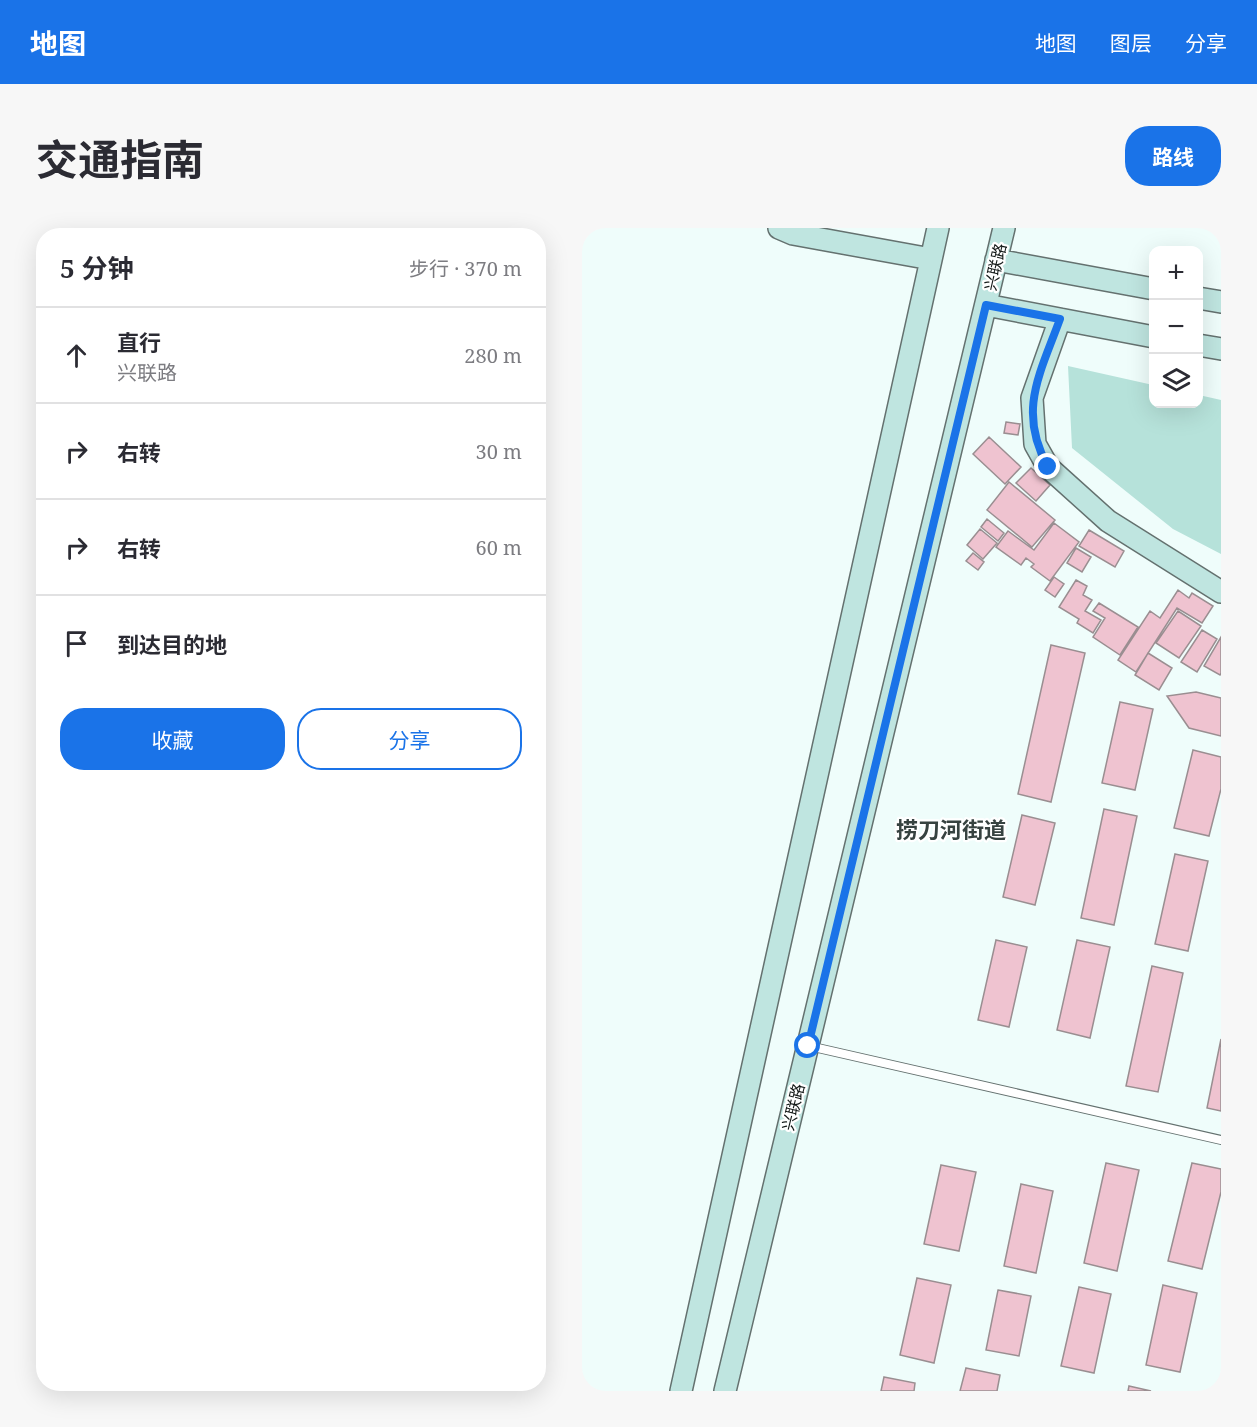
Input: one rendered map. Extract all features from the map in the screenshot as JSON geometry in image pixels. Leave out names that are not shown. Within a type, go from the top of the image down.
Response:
[{"type":"main road","points":[[778,228],[793,234],[931,259]]},
{"type":"main road","points":[[681,1391],[938,228]]},
{"type":"main road","name":"兴联路","points":[[725,1391],[1004,228]]},
{"type":"main road","points":[[996,260],[1149,288]]},
{"type":"main road","points":[[1203,299],[1221,302]]},
{"type":"main road","points":[[986,305],[1149,336]]},
{"type":"main road","points":[[1060,319],[1032,398],[1035,444],[1048,467],[1108,521],[1221,592]]},
{"type":"main road","points":[[1203,346],[1221,349]]},
{"type":"lane","points":[[808,1046],[1221,1140]]},
{"type":"lane","points":[[1220,1391],[1221,1386]]},
{"type":"green space","points":[[1068,366],[1149,384],[1149,408],[1203,408],[1203,396],[1221,400],[1221,554],[1173,529],[1072,448]]},
{"type":"building","points":[[1006,422],[1020,424],[1018,435],[1004,433]]},
{"type":"building","points":[[989,437],[1021,467],[1005,484],[973,454]]},
{"type":"building","points":[[1031,468],[1050,485],[1036,501],[1016,483]]},
{"type":"building","points":[[1009,482],[1055,520],[1032,547],[987,510]]},
{"type":"building","points":[[987,519],[1004,533],[998,541],[981,527]]},
{"type":"building","points":[[1054,523],[1079,542],[1050,581],[1031,567],[1034,564],[1026,558],[1021,565],[996,547],[1008,531],[1034,550]]},
{"type":"building","points":[[980,529],[997,543],[983,559],[967,545]]},
{"type":"building","points":[[1089,530],[1124,551],[1115,567],[1079,546]]},
{"type":"building","points":[[1076,548],[1091,557],[1082,572],[1067,563]]},
{"type":"building","points":[[973,553],[984,562],[978,570],[966,561]]},
{"type":"building","points":[[1054,577],[1064,584],[1055,597],[1045,590]]},
{"type":"building","points":[[1076,580],[1087,586],[1083,595],[1092,600],[1085,611],[1101,620],[1093,633],[1077,623],[1079,619],[1059,607]]},
{"type":"building","points":[[1178,590],[1189,598],[1192,593],[1213,606],[1202,623],[1177,608],[1136,672],[1118,660],[1150,611],[1160,618]]},
{"type":"building","points":[[1099,603],[1138,627],[1120,655],[1093,637],[1105,618],[1093,611]]},
{"type":"building","points":[[1178,611],[1201,626],[1179,658],[1156,643]]},
{"type":"building","points":[[1202,630],[1217,639],[1197,672],[1181,662]]},
{"type":"building","points":[[1221,637],[1221,673],[1220,675],[1204,666]]},
{"type":"building","points":[[1051,645],[1085,653],[1051,802],[1018,794]]},
{"type":"building","points":[[1148,653],[1172,668],[1159,690],[1135,675]]},
{"type":"building","points":[[1196,692],[1221,698],[1221,736],[1189,728],[1167,696]]},
{"type":"building","points":[[1120,702],[1153,709],[1135,790],[1102,783]]},
{"type":"building","points":[[1193,750],[1221,757],[1221,789],[1209,836],[1174,828]]},
{"type":"building","points":[[1104,809],[1137,816],[1114,925],[1081,918]]},
{"type":"building","points":[[1022,815],[1055,823],[1035,905],[1003,897]]},
{"type":"building","points":[[1175,854],[1208,861],[1188,951],[1155,944]]},
{"type":"building","points":[[996,940],[1027,947],[1009,1027],[978,1020]]},
{"type":"building","points":[[1077,940],[1110,947],[1090,1038],[1057,1030]]},
{"type":"building","points":[[1152,966],[1183,973],[1158,1092],[1126,1086]]},
{"type":"building","points":[[1221,1039],[1221,1111],[1207,1108]]},
{"type":"building","points":[[1106,1163],[1139,1170],[1117,1271],[1084,1263]]},
{"type":"building","points":[[1192,1163],[1221,1169],[1221,1192],[1202,1269],[1168,1261]]},
{"type":"building","points":[[941,1165],[976,1172],[959,1251],[924,1244]]},
{"type":"building","points":[[1021,1184],[1053,1191],[1036,1273],[1004,1266]]},
{"type":"building","points":[[917,1278],[951,1285],[934,1363],[900,1355]]},
{"type":"building","points":[[1163,1285],[1197,1293],[1180,1372],[1146,1365]]},
{"type":"building","points":[[1079,1287],[1111,1294],[1094,1373],[1061,1366]]},
{"type":"building","points":[[998,1290],[1031,1296],[1019,1356],[986,1350]]},
{"type":"building","points":[[966,1368],[1000,1375],[997,1391],[960,1391]]},
{"type":"building","points":[[884,1377],[915,1383],[914,1391],[881,1391]]},
{"type":"building","points":[[1129,1386],[1151,1391],[1128,1391]]},
{"type":"district","name":"捞刀河街道","points":[[951,830]]},
{"type":"route","points":[[808,1046],[986,305],[1060,319],[1032,398],[1035,444],[1048,467]]}]
